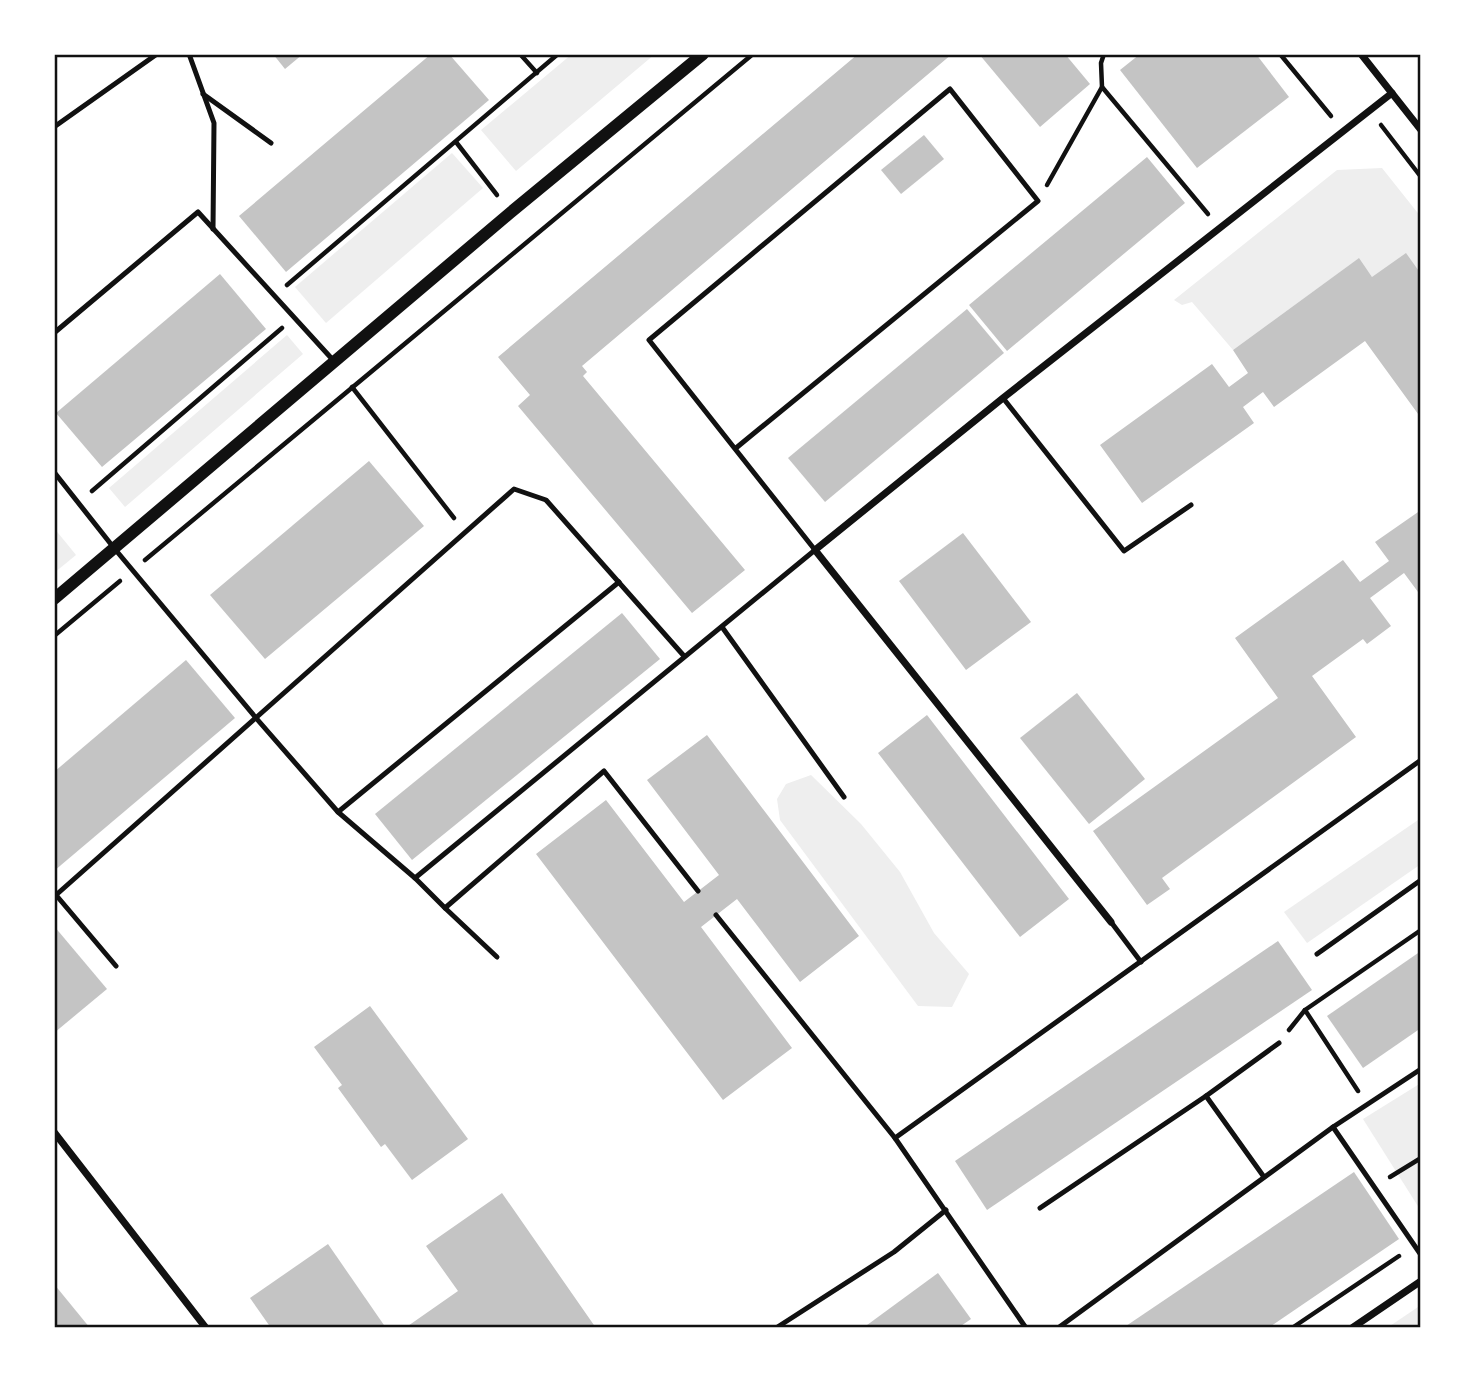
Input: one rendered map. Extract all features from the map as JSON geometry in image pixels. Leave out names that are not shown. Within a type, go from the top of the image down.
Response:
[{"type":"street","points":[[54,599],[510,213],[703,54]]},
{"type":"street","points":[[1361,54],[1421,130]]},
{"type":"street","points":[[1111,922],[815,550],[1003,398],[1392,93]]},
{"type":"street","points":[[54,1132],[206,1328]]},
{"type":"street","points":[[1352,1328],[1421,1281]]},
{"type":"lane","points":[[54,127],[157,54]]},
{"type":"lane","points":[[189,54],[214,123],[213,230]]},
{"type":"lane","points":[[415,878],[815,550],[649,340],[950,89],[1038,201],[736,448]]},
{"type":"lane","points":[[203,94],[271,143]]},
{"type":"lane","points":[[54,334],[198,212],[335,362]]},
{"type":"lane","points":[[1003,398],[1124,551],[1191,505]]},
{"type":"lane","points":[[54,472],[132,570],[338,812],[415,878],[497,957]]},
{"type":"lane","points":[[116,966],[55,895],[513,489],[547,500],[684,656]]},
{"type":"lane","points":[[338,812],[619,582]]},
{"type":"lane","points":[[722,627],[844,797]]},
{"type":"lane","points":[[895,1138],[1421,760]]},
{"type":"lane","points":[[444,908],[604,771],[698,891]]},
{"type":"lane","points":[[1317,954],[1421,880]]},
{"type":"lane","points":[[716,915],[895,1138],[1026,1328]]},
{"type":"lane","points":[[1111,922],[1141,962]]},
{"type":"lane","points":[[1040,1208],[1206,1096],[1279,1043]]},
{"type":"lane","points":[[1058,1328],[1334,1127],[1421,1069]]},
{"type":"lane","points":[[1206,1096],[1264,1177]]},
{"type":"lane","points":[[1334,1127],[1421,1255]]},
{"type":"lane","points":[[776,1328],[894,1252],[946,1210]]},
{"type":"path","points":[[520,54],[537,73]]},
{"type":"path","points":[[276,295],[558,54]]},
{"type":"path","points":[[54,636],[753,54]]},
{"type":"path","points":[[1038,201],[1102,87],[1101,62],[1104,54]]},
{"type":"path","points":[[1280,54],[1342,130]]},
{"type":"path","points":[[1102,87],[1219,229]]},
{"type":"path","points":[[1370,111],[1421,177]]},
{"type":"path","points":[[456,142],[531,240]]},
{"type":"path","points":[[78,503],[296,317]]},
{"type":"path","points":[[352,387],[466,532]]},
{"type":"path","points":[[1367,1105],[1305,1010],[1421,930]]},
{"type":"path","points":[[1374,1186],[1421,1158]]},
{"type":"path","points":[[1292,1328],[1414,1245]]},
{"type":"shaded area","points":[[572,54],[655,54],[516,171],[481,130]]},
{"type":"shaded area","points":[[452,153],[483,188],[326,323],[295,287]]},
{"type":"shaded area","points":[[1382,168],[1421,217],[1421,274],[1372,277],[1358,259],[1233,350],[1192,302],[1182,305],[1174,300],[1337,170]]},
{"type":"shaded area","points":[[287,335],[303,354],[125,507],[109,488]]},
{"type":"shaded area","points":[[54,528],[76,555],[54,573]]},
{"type":"shaded area","points":[[811,775],[861,824],[900,872],[934,933],[969,974],[952,1007],[918,1006],[780,820],[777,799],[786,784]]},
{"type":"shaded area","points":[[1421,818],[1421,864],[1307,943],[1284,912]]},
{"type":"shaded area","points":[[1421,1083],[1421,1211],[1363,1119]]},
{"type":"shaded area","points":[[1421,1305],[1421,1328],[1387,1328]]},
{"type":"building","points":[[273,54],[303,54],[285,69]]},
{"type":"building","points":[[431,54],[449,54],[489,100],[286,272],[239,216]]},
{"type":"building","points":[[858,54],[952,54],[582,366],[587,372],[583,376],[745,570],[692,613],[518,406],[530,395],[498,357]]},
{"type":"building","points":[[979,54],[1065,54],[1090,84],[1040,127]]},
{"type":"building","points":[[1140,54],[1256,54],[1289,97],[1197,168],[1120,70]]},
{"type":"building","points":[[924,135],[944,159],[901,194],[881,170]]},
{"type":"building","points":[[1147,157],[1185,203],[1007,351],[969,305]]},
{"type":"building","points":[[1406,253],[1421,274],[1421,418],[1365,341],[1274,407],[1263,392],[1243,407],[1254,423],[1142,503],[1100,445],[1212,364],[1229,387],[1248,373],[1233,350],[1359,258],[1372,277]]},
{"type":"building","points":[[220,274],[266,329],[102,467],[56,413]]},
{"type":"building","points":[[967,309],[1004,353],[825,502],[788,458]]},
{"type":"building","points":[[369,461],[424,526],[265,659],[210,595]]},
{"type":"building","points":[[1421,510],[1421,596],[1404,573],[1370,598],[1391,626],[1367,644],[1363,639],[1312,676],[1356,737],[1162,878],[1170,889],[1147,905],[1093,831],[1278,698],[1235,638],[1343,560],[1360,582],[1389,561],[1375,542]]},
{"type":"building","points":[[963,533],[1031,622],[966,670],[899,581]]},
{"type":"building","points":[[622,613],[660,659],[412,860],[375,814]]},
{"type":"building","points":[[186,660],[235,718],[54,871],[54,772]]},
{"type":"building","points":[[1077,693],[1145,779],[1089,824],[1020,738]]},
{"type":"building","points":[[927,715],[1069,899],[1020,937],[878,753]]},
{"type":"building","points":[[707,735],[859,936],[800,982],[737,899],[701,927],[792,1048],[723,1100],[536,854],[606,800],[684,902],[719,875],[647,780]]},
{"type":"building","points":[[54,926],[107,989],[54,1033]]},
{"type":"building","points":[[1278,941],[1312,990],[987,1210],[955,1161]]},
{"type":"building","points":[[1421,951],[1421,1028],[1363,1068],[1327,1016]]},
{"type":"building","points":[[370,1006],[468,1139],[412,1180],[385,1144],[381,1147],[338,1088],[342,1085],[314,1047]]},
{"type":"building","points":[[1354,1172],[1399,1239],[1268,1328],[1123,1328]]},
{"type":"building","points":[[502,1193],[596,1328],[405,1328],[458,1291],[426,1246]]},
{"type":"building","points":[[328,1244],[386,1328],[271,1328],[250,1298]]},
{"type":"building","points":[[938,1273],[971,1319],[958,1328],[863,1328]]},
{"type":"building","points":[[54,1284],[90,1328],[54,1328]]}]
